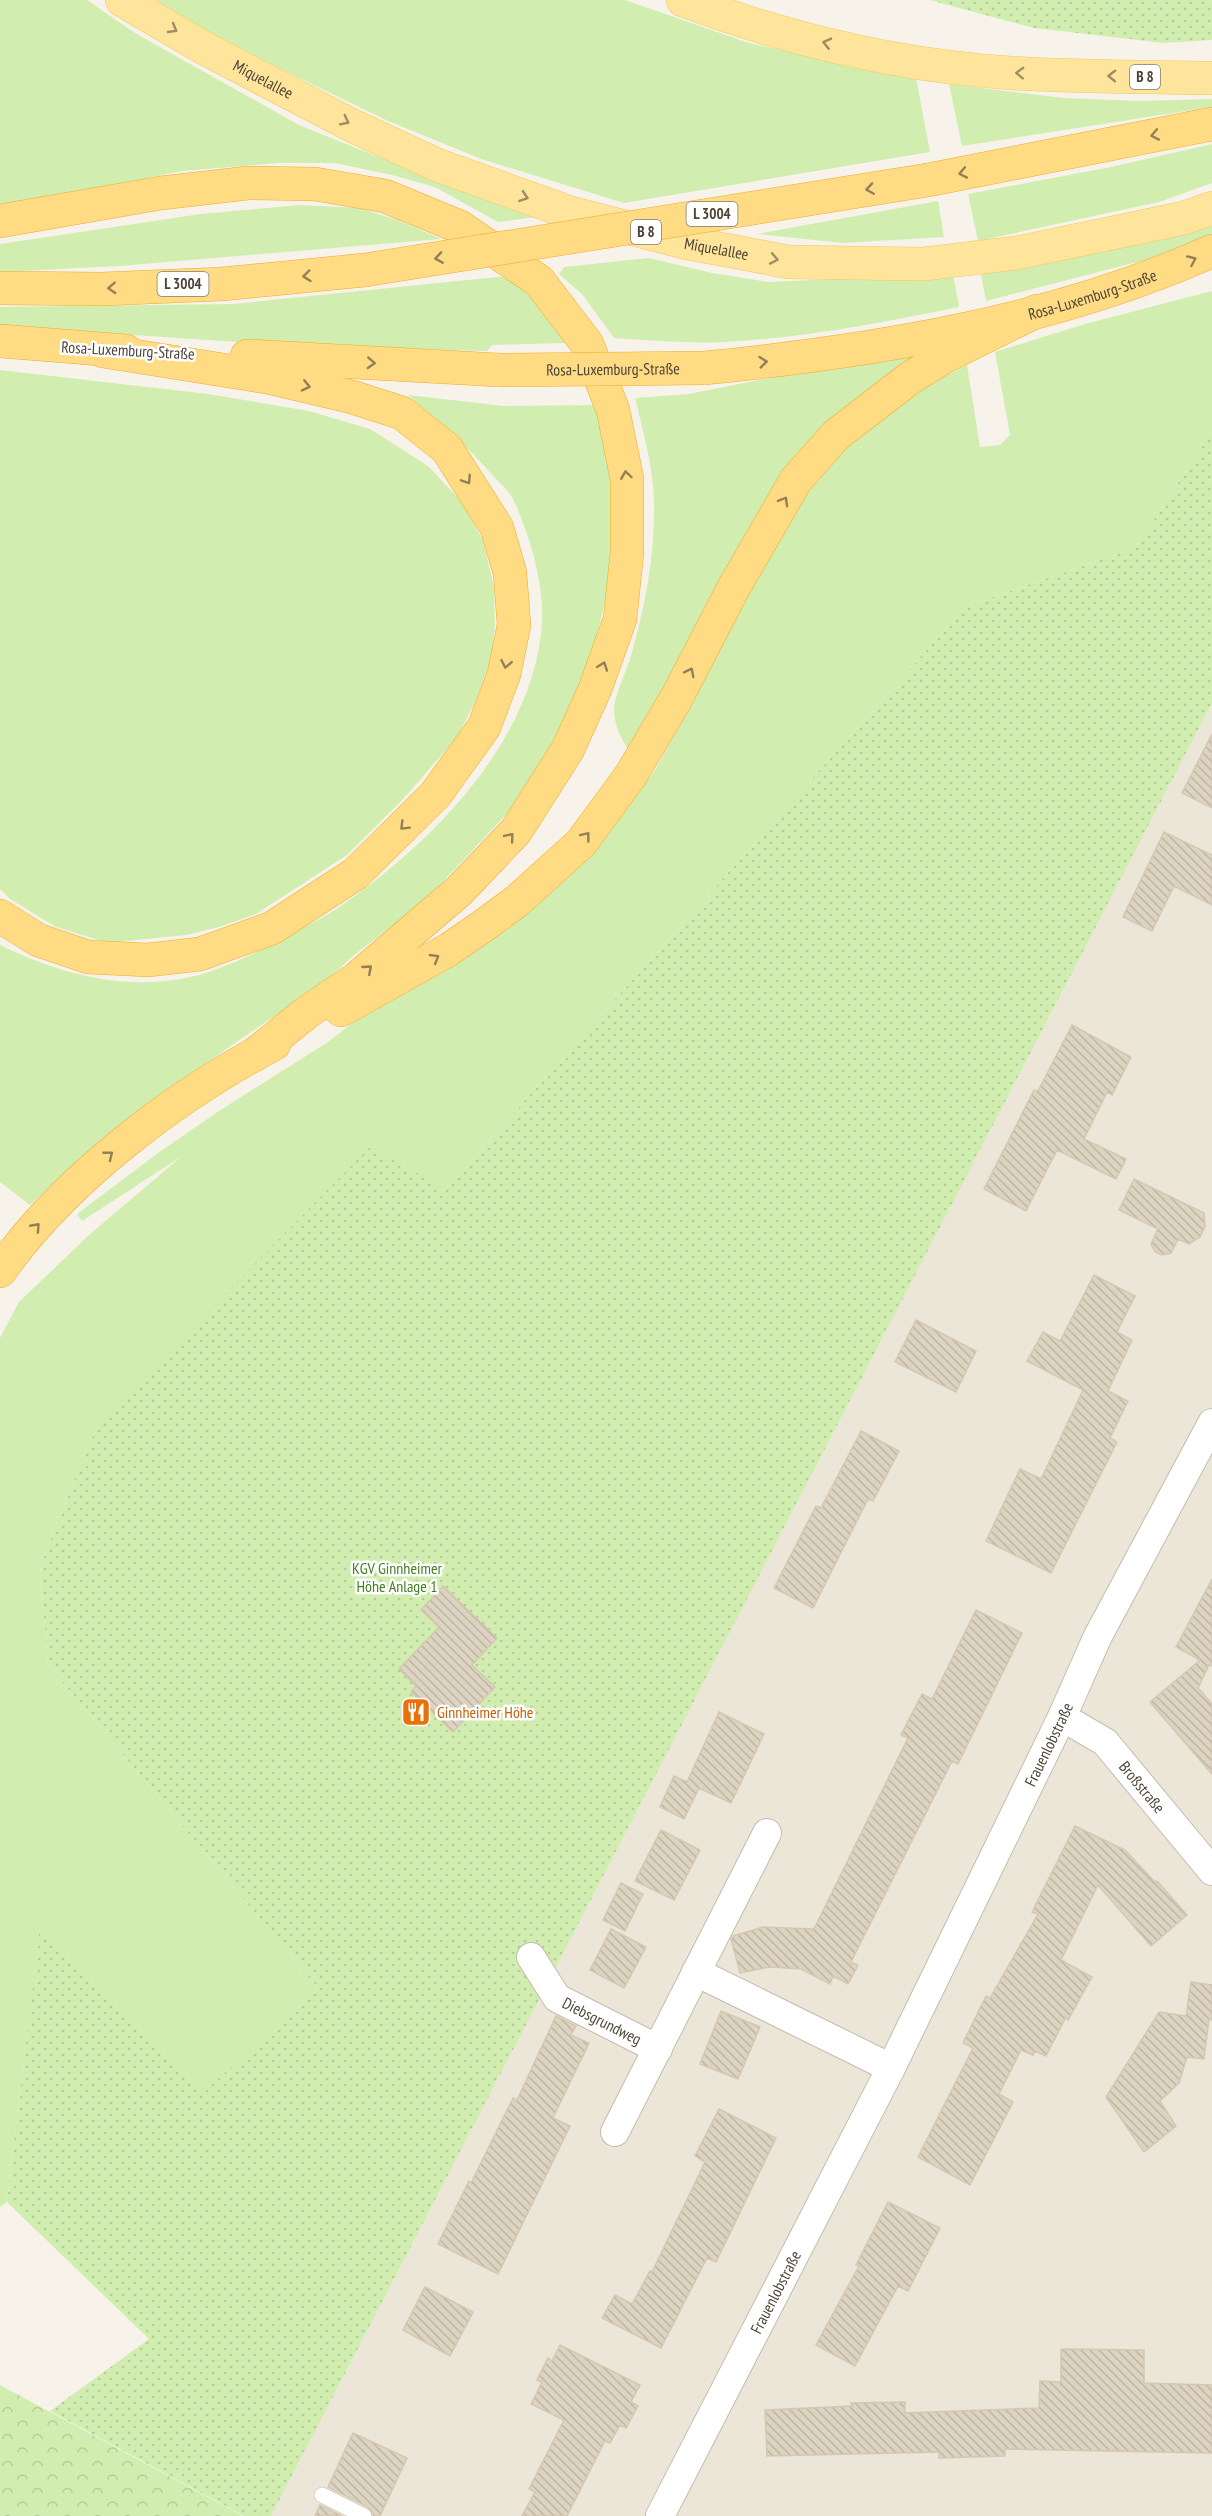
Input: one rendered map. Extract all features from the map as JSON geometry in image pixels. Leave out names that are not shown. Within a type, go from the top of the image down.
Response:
[{"type":"highway","name":"L 3004","points":[[0,288],[102,289],[222,284],[365,270],[928,180],[1212,124]]},
{"type":"highway","points":[[0,221],[161,193],[248,183],[315,184],[385,196],[460,227],[539,281],[587,344],[613,410],[627,479],[627,553],[620,619],[595,689],[568,749],[516,831],[459,891],[356,979],[306,1013],[254,1055],[145,1127],[105,1159],[66,1194],[4,1265]]},
{"type":"highway","name":"Rosa-Luxemburg-Straße","points":[[0,341],[103,351],[500,370],[705,368],[865,348],[965,328],[1037,311],[1105,291],[1212,251]]},
{"type":"highway","points":[[254,1055],[375,992],[448,950],[517,901],[557,865],[580,843],[631,776],[677,697],[733,589],[796,480],[836,435],[910,378],[944,357],[1037,311]]},
{"type":"highway","points":[[0,916],[38,940],[88,957],[100,958],[148,960],[200,954],[272,928],[355,874],[435,795],[484,727],[504,674],[514,625],[510,573],[497,528],[447,449],[402,413],[352,397],[267,377],[103,351]]},
{"type":"main road","name":"Miquelallee","points":[[122,0],[225,59],[351,125],[437,165],[571,213],[687,243],[788,262],[923,264],[1016,253],[1184,218],[1212,208]]},
{"type":"main road","name":"B 8","points":[[683,0],[723,15],[792,35],[865,52],[941,65],[1010,73],[1212,78]]},
{"type":"street","name":"Frauenlobstraße","points":[[664,2515],[891,2068],[1062,1717],[1097,1638],[1212,1423]]},
{"type":"street","name":"Broßstraße","points":[[1062,1717],[1104,1742],[1212,1871]]},
{"type":"street","points":[[615,2132],[767,1833]]},
{"type":"street","name":"Diebsgrundweg","points":[[531,1957],[557,1998],[658,2049]]},
{"type":"street","points":[[696,1972],[891,2068]]},
{"type":"lane","points":[[322,2495],[364,2516]]},
{"type":"shaded area","points":[[1212,703],[1212,2516],[271,2516],[553,1972]]},
{"type":"green space","points":[[0,0],[87,0],[135,33],[299,125],[460,190],[536,217],[498,222],[435,187],[335,163],[280,163],[181,171],[90,190],[0,204]]},
{"type":"green space","points":[[156,0],[625,0],[749,43],[916,78],[930,152],[624,203],[481,159],[386,120],[215,37]]},
{"type":"green space","points":[[929,0],[1212,0],[1212,40],[1164,43],[1034,28]]},
{"type":"green space","points":[[949,84],[1064,98],[1139,101],[1212,99],[1212,107],[962,146]]},
{"type":"green space","points":[[1212,144],[1212,183],[1159,202],[978,241],[968,194],[1111,167]]},
{"type":"green space","points":[[938,201],[944,237],[843,243],[757,234]]},
{"type":"green space","points":[[299,205],[359,208],[397,220],[441,239],[120,266],[0,272],[0,244],[201,214]]},
{"type":"green space","points":[[1212,218],[1212,237],[1184,250],[986,301],[980,269]]},
{"type":"green space","points":[[649,258],[712,273],[768,282],[953,274],[959,307],[842,329],[754,340],[669,342],[614,338],[582,294],[559,274],[564,267]]},
{"type":"green space","points":[[507,276],[534,300],[567,343],[492,345],[487,351],[295,346],[0,326],[0,307],[233,304]]},
{"type":"green space","points":[[1212,291],[1212,432],[1135,548],[965,607],[446,1189],[101,1420],[86,1450],[40,1567],[48,1665],[318,1988],[203,2094],[40,1927],[7,2202],[0,2207],[0,1338],[19,1302],[89,1235],[182,1156],[82,1221],[77,1214],[158,1153],[219,1111],[328,1042],[351,1024],[412,989],[487,939],[608,830],[654,772],[700,688],[744,597],[816,479],[850,443],[911,394],[967,365],[980,447],[1000,445],[1010,435],[995,352],[1085,324]]},
{"type":"green space","points":[[910,350],[914,363],[841,416],[632,755],[619,733],[614,709],[645,600],[654,511],[651,468],[635,398],[689,394]]},
{"type":"green space","points":[[0,370],[208,394],[309,411],[370,429],[428,466],[461,501],[483,540],[494,588],[495,625],[491,659],[476,700],[458,736],[404,798],[347,855],[256,914],[219,927],[186,935],[108,943],[56,927],[10,899],[0,889]]},
{"type":"green space","points":[[408,395],[504,406],[598,405],[615,510],[613,556],[604,606],[591,657],[561,730],[514,806],[423,903],[354,955],[314,992],[264,1023],[140,1109],[79,1159],[30,1205],[0,1182],[0,945],[47,965],[96,978],[122,981],[173,980],[199,975],[241,959],[335,910],[406,855],[440,823],[471,787],[498,749],[520,709],[535,666],[542,622],[541,592],[535,560],[525,529],[514,501],[506,489],[464,445]]},
{"type":"green space","name":"KGV Ginnheimer Höhe Anlage 1","points":[[1212,432],[1212,703],[271,2516],[244,2516],[50,2411],[149,2339],[7,2202],[40,1926],[203,2093],[318,1988],[48,1665],[40,1567],[86,1450],[101,1420],[370,1147],[446,1189],[965,607],[1135,548]]},
{"type":"green space","points":[[0,2385],[243,2516],[0,2516]]},
{"type":"building","points":[[1212,734],[1212,808],[1182,793]]},
{"type":"building","points":[[1164,832],[1212,855],[1212,905],[1174,886],[1152,931],[1123,917]]},
{"type":"building","points":[[1072,1025],[1131,1057],[1112,1095],[1107,1092],[1084,1139],[1126,1159],[1116,1179],[1057,1150],[1026,1211],[984,1189],[1034,1090],[1038,1091]]},
{"type":"building","points":[[1134,1179],[1204,1213],[1205,1226],[1200,1237],[1189,1244],[1178,1239],[1171,1253],[1162,1255],[1155,1252],[1151,1244],[1158,1229],[1119,1210]]},
{"type":"building","points":[[1094,1275],[1135,1296],[1117,1332],[1132,1340],[1108,1391],[1128,1401],[1110,1438],[1117,1442],[1051,1573],[986,1541],[1020,1469],[1041,1479],[1083,1390],[1027,1361],[1043,1332],[1060,1341]]},
{"type":"building","points":[[916,1320],[976,1351],[956,1392],[895,1362]]},
{"type":"building","points":[[861,1431],[899,1451],[873,1501],[868,1499],[813,1608],[774,1588],[816,1506],[821,1508]]},
{"type":"building","points":[[1212,1579],[1212,1666],[1209,1665],[1198,1688],[1212,1704],[1212,1774],[1150,1702],[1200,1660],[1176,1647]]},
{"type":"building","points":[[443,1586],[497,1638],[472,1665],[495,1687],[453,1732],[411,1692],[416,1686],[399,1669],[439,1627],[421,1610]]},
{"type":"building","points":[[976,1610],[1022,1633],[958,1764],[952,1761],[851,1962],[858,1965],[848,1984],[833,1976],[830,1984],[801,1969],[770,1967],[740,1973],[731,1939],[733,1936],[763,1927],[814,1929],[908,1738],[901,1735],[922,1694],[932,1699]]},
{"type":"building","points":[[719,1712],[764,1734],[731,1803],[699,1788],[684,1819],[660,1807],[674,1776],[687,1782]]},
{"type":"building","points":[[1075,1826],[1125,1850],[1187,1915],[1151,1946],[1098,1885],[1061,1960],[1092,1977],[1068,2020],[1066,2017],[1046,2056],[1035,2051],[1033,2055],[1021,2050],[999,2094],[1013,2102],[970,2185],[918,2157],[973,2048],[963,2043],[986,1996],[990,1998],[1038,1914],[1032,1912]]},
{"type":"building","points":[[661,1830],[700,1850],[674,1900],[635,1881]]},
{"type":"building","points":[[621,1883],[643,1894],[625,1931],[603,1920]]},
{"type":"building","points":[[611,1929],[646,1947],[624,1988],[590,1970]]},
{"type":"building","points":[[1191,1982],[1212,1985],[1212,2020],[1209,2019],[1204,2059],[1187,2057],[1179,2083],[1160,2101],[1176,2126],[1144,2152],[1106,2097],[1159,2012],[1186,2016]]},
{"type":"building","points":[[721,2011],[760,2027],[738,2079],[700,2064]]},
{"type":"building","points":[[556,2016],[576,2026],[571,2035],[589,2043],[553,2118],[570,2126],[498,2274],[438,2244],[513,2098],[517,2100]]},
{"type":"building","points":[[719,2109],[776,2138],[716,2262],[707,2258],[661,2348],[602,2318],[615,2295],[632,2304],[650,2271],[652,2272],[705,2162],[695,2156]]},
{"type":"building","points":[[888,2202],[940,2228],[908,2291],[898,2286],[855,2366],[816,2345],[859,2266],[856,2265]]},
{"type":"building","points":[[425,2287],[473,2312],[450,2356],[403,2330]]},
{"type":"building","points":[[560,2345],[640,2385],[631,2402],[638,2406],[626,2428],[620,2425],[610,2443],[605,2441],[567,2516],[522,2516],[535,2492],[529,2489],[564,2420],[531,2404],[542,2382],[537,2380],[548,2358],[552,2361]]},
{"type":"building","points":[[1061,2349],[1144,2350],[1144,2383],[1212,2385],[1212,2453],[1005,2449],[1005,2456],[939,2458],[939,2452],[767,2456],[765,2410],[852,2406],[851,2403],[905,2402],[905,2413],[1039,2408],[1040,2381],[1061,2382]]},
{"type":"building","points":[[353,2433],[407,2458],[380,2516],[374,2516],[368,2507],[328,2487]]},
{"type":"building","points":[[320,2505],[342,2516],[315,2516]]},
{"type":"place","name":"Ginnheimer Höhe","points":[[416,1712]]}]
